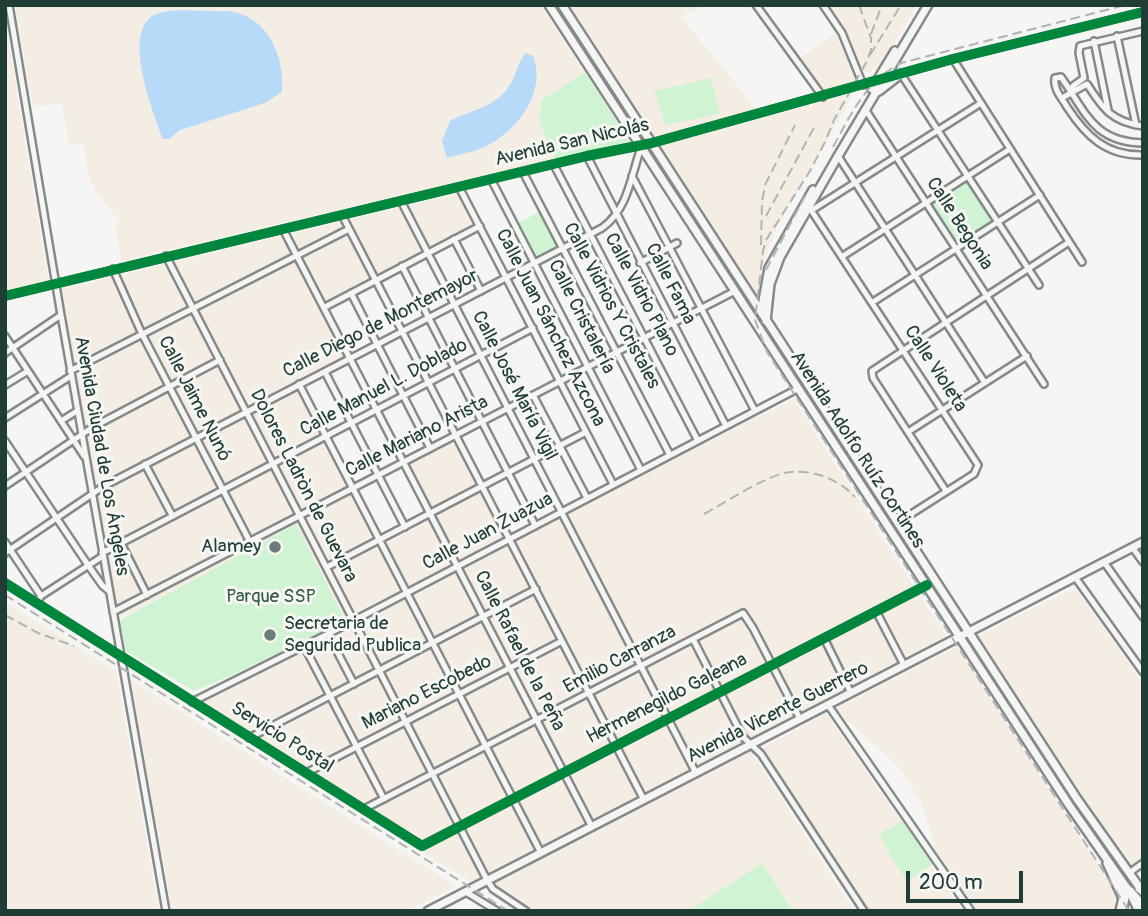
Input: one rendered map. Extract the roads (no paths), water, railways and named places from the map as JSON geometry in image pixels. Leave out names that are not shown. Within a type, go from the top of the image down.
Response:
[{"type":"highway","points":[[1108,863],[1124,898],[1121,911]]},
{"type":"highway","points":[[1129,891],[1141,909]]},
{"type":"main road","name":"Avenida Adolfo Ruíz Cortines","points":[[549,5],[1108,863],[1129,891]]},
{"type":"main road","name":"Avenida Adolfo Ruíz Cortines","points":[[562,5],[1077,799],[1142,890]]},
{"type":"main road","points":[[763,317],[765,284],[773,260],[925,5]]},
{"type":"main road","points":[[873,96],[901,74]]},
{"type":"main road","points":[[759,329],[774,271],[881,79]]},
{"type":"main road","points":[[724,273],[733,268]]},
{"type":"main road","points":[[779,359],[779,355],[787,352]]},
{"type":"main road","name":"Avenida Vicente Guerrero","points":[[428,911],[1143,542]]},
{"type":"street","name":"Avenida Ciudad de Los Ángeles","points":[[9,5],[77,411],[166,911]]},
{"type":"street","points":[[756,5],[823,97]]},
{"type":"street","points":[[823,5],[842,33],[863,85]]},
{"type":"street","name":"Avenida San Nicolás","points":[[5,296],[587,156],[652,144],[953,59],[1143,12]]},
{"type":"street","points":[[1117,36],[1139,125],[1120,121],[1108,113],[1086,81],[1079,48],[1094,41],[1117,36],[1143,31]]},
{"type":"street","points":[[1094,41],[1108,113]]},
{"type":"street","points":[[953,59],[1082,262]]},
{"type":"street","points":[[901,74],[1039,285]]},
{"type":"street","points":[[1143,143],[1109,137],[1091,122],[1063,79],[1054,83],[1087,134],[1104,147],[1124,154],[1143,155]]},
{"type":"street","points":[[1062,98],[1076,91],[1086,81]]},
{"type":"street","points":[[811,208],[981,103]]},
{"type":"street","name":"Calle Begonia","points":[[865,109],[1044,384]]},
{"type":"street","points":[[1104,147],[1109,137]]},
{"type":"street","points":[[617,215],[642,145]]},
{"type":"street","points":[[843,256],[1010,149]]},
{"type":"street","name":"Calle Fama","points":[[587,156],[726,426]]},
{"type":"street","points":[[838,156],[985,383]]},
{"type":"street","name":"Calle Vidrio Plano","points":[[554,164],[698,441]]},
{"type":"street","name":"Calle Vidrios Y Cristales","points":[[523,172],[670,455]]},
{"type":"street","points":[[632,176],[755,411]]},
{"type":"street","name":"Calle Cristalería","points":[[491,179],[641,470]]},
{"type":"street","name":"Calle Juan Sánchez Azcona","points":[[459,187],[613,484]]},
{"type":"street","points":[[873,302],[1040,195]]},
{"type":"street","name":"Calle José María Vigil","points":[[401,201],[696,773]]},
{"type":"street","name":"Calle Violeta","points":[[811,208],[977,462],[976,472],[897,523]]},
{"type":"street","points":[[342,215],[644,800]]},
{"type":"street","name":"Calle Diego de Montemayor","points":[[8,551],[92,494],[145,464],[591,234],[607,225],[617,215]]},
{"type":"street","points":[[324,307],[480,226]]},
{"type":"street","name":"Calle Rafael de la Peña","points":[[283,229],[592,827]]},
{"type":"street","points":[[5,418],[71,374],[142,334],[349,229]]},
{"type":"street","points":[[454,240],[481,291]]},
{"type":"street","points":[[946,491],[872,374],[904,349],[1069,242]]},
{"type":"street","points":[[640,263],[677,243]]},
{"type":"street","name":"Dolores Ladròn de Guevara","points":[[166,256],[488,880]]},
{"type":"street","points":[[402,266],[535,525]]},
{"type":"street","name":"Calle Jaime Nunó","points":[[113,269],[142,334],[250,542]]},
{"type":"street","name":"Calle Mariano Arista","points":[[113,612],[735,291]]},
{"type":"street","points":[[351,293],[430,448]]},
{"type":"street","points":[[5,353],[61,315]]},
{"type":"street","name":"Calle Manuel L. Doblado","points":[[41,596],[102,554],[172,515],[533,328]]},
{"type":"street","points":[[5,336],[86,458]]},
{"type":"street","points":[[908,432],[1027,356]]},
{"type":"street","points":[[5,486],[93,427],[220,360]]},
{"type":"street","points":[[5,386],[28,371]]},
{"type":"street","points":[[325,372],[405,527]]},
{"type":"street","points":[[299,384],[541,853]]},
{"type":"street","name":"Calle Juan Zuazua","points":[[192,702],[799,388]]},
{"type":"street","points":[[533,395],[587,498]]},
{"type":"street","points":[[61,421],[77,411]]},
{"type":"street","points":[[327,568],[586,432]]},
{"type":"street","points":[[5,440],[88,565],[109,591]]},
{"type":"street","points":[[145,464],[172,515]]},
{"type":"street","points":[[5,542],[8,551],[41,596],[37,603]]},
{"type":"street","points":[[121,543],[147,595]]},
{"type":"street","points":[[1132,547],[1143,562]]},
{"type":"street","points":[[1104,562],[1143,617]]},
{"type":"street","points":[[1075,577],[1143,672]]},
{"type":"street","name":"Servicio Postal","points":[[5,583],[364,809],[415,844],[425,845]]},
{"type":"street","name":"Hermenegildo Galeana","points":[[425,845],[927,585]]},
{"type":"street","points":[[249,738],[536,589]]},
{"type":"street","points":[[876,611],[904,665]]},
{"type":"street","name":"Emilio Carranza","points":[[364,809],[741,614],[746,615],[772,664]]},
{"type":"street","points":[[328,634],[354,684]]},
{"type":"street","points":[[824,638],[851,693]]},
{"type":"street","points":[[693,639],[743,737],[761,754],[864,911]]},
{"type":"street","name":"Mariano Escobedo","points":[[306,773],[562,641]]},
{"type":"street","points":[[304,646],[384,799]]},
{"type":"street","points":[[772,664],[800,719]]},
{"type":"street","points":[[828,705],[971,911]]},
{"type":"street","points":[[1129,873],[1143,863]]},
{"type":"street","points":[[488,880],[493,889],[526,911]]},
{"type":"street","points":[[466,891],[497,911]]},
{"type":"water","points":[[226,11],[240,14],[263,28],[280,64],[282,92],[265,103],[180,130],[169,139],[163,139],[142,72],[140,36],[146,23],[156,14],[163,12]]},
{"type":"water","points":[[526,53],[533,56],[536,83],[533,96],[519,119],[510,130],[488,145],[447,158],[442,141],[450,121],[489,104],[502,95],[511,84]]},
{"type":"railway","points":[[859,5],[871,38],[871,50],[810,171],[766,240],[755,320],[767,352],[1129,911]]},
{"type":"railway","points":[[871,34],[882,5]]},
{"type":"railway","points":[[870,55],[901,5]]},
{"type":"railway","points":[[833,147],[869,89],[889,70],[901,63],[1126,5]]},
{"type":"railway","points":[[766,216],[816,124]]},
{"type":"railway","points":[[761,245],[765,185],[795,125]]},
{"type":"railway","points":[[766,270],[805,196]]},
{"type":"railway","points":[[704,514],[765,480],[784,473],[803,472],[822,476],[848,490],[855,497]]},
{"type":"railway","points":[[5,595],[508,911]]},
{"type":"railway","points":[[5,615],[38,633],[74,646]]},
{"type":"place","name":"Alamey","points":[[275,547]]},
{"type":"place","name":"Secretaria de Seguridad Publica","points":[[270,635]]},
{"type":"park label","name":"Parque SSP","points":[[271,597]]}]
